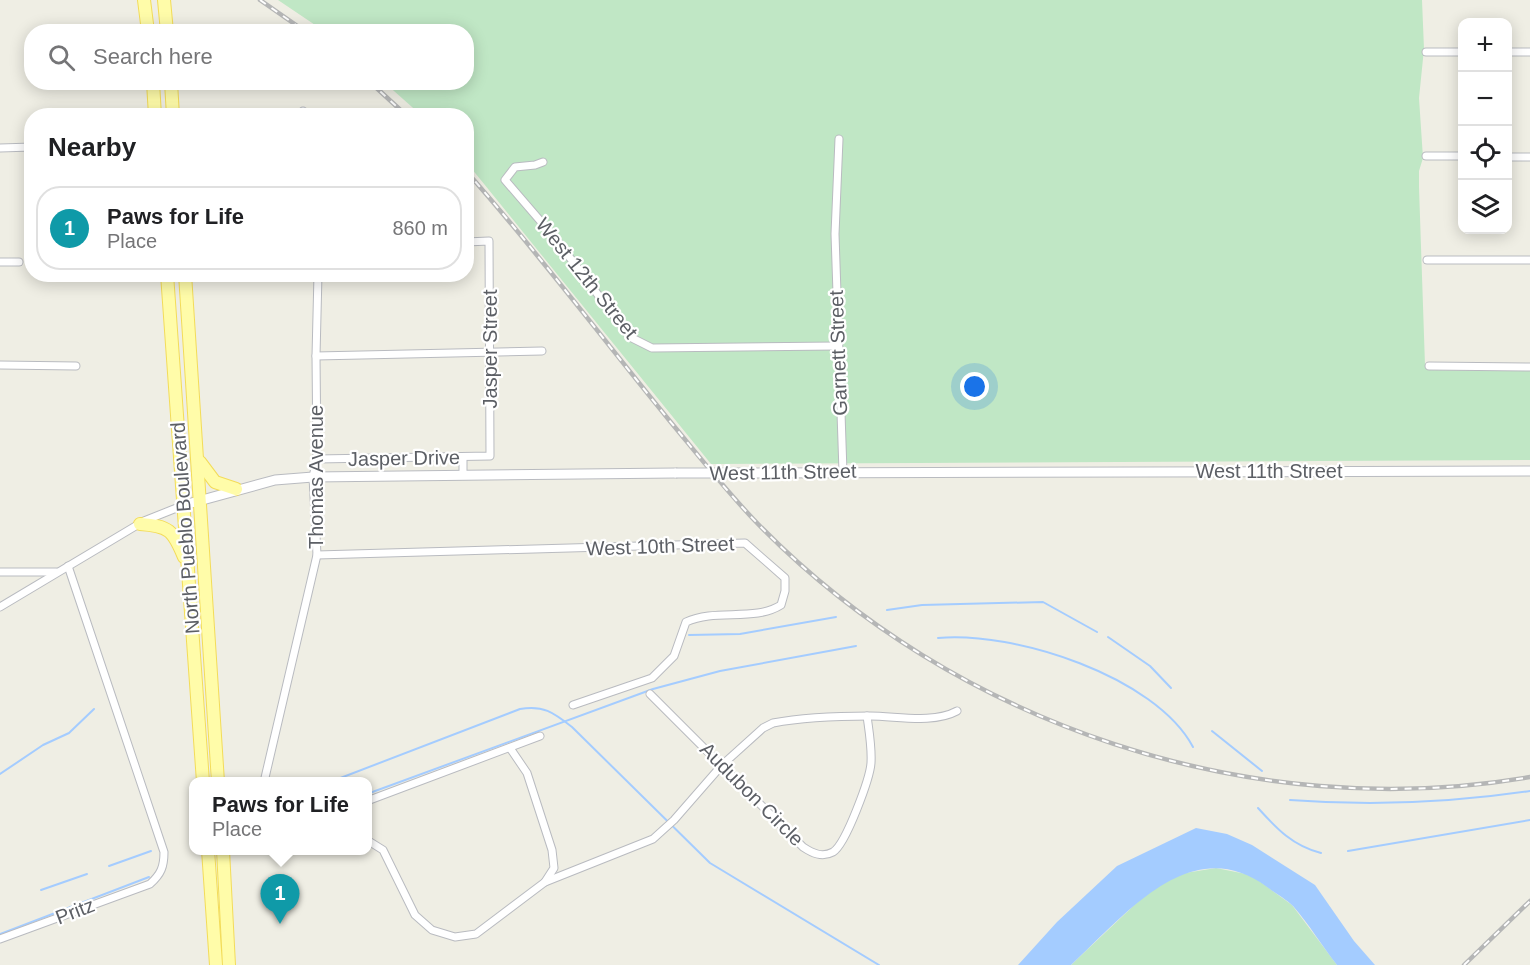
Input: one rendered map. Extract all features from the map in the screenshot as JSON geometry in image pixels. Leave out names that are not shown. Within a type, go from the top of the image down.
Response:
[{"type":"main road","points":[[144,0],[147,24]]},
{"type":"main road","points":[[164,0],[166,24]]},
{"type":"main road","points":[[153,90],[155,108]]},
{"type":"main road","points":[[171,90],[173,108]]},
{"type":"main road","name":"North Pueblo Boulevard","points":[[168,282],[203,777]]},
{"type":"main road","name":"North Pueblo Boulevard","points":[[186,282],[202,500],[218,777]]},
{"type":"main road","points":[[199,459],[214,482],[236,489]]},
{"type":"main road","points":[[140,524],[158,525],[176,536],[189,570]]},
{"type":"main road","points":[[208,855],[216,965]]},
{"type":"main road","points":[[223,855],[230,965]]},
{"type":"street","points":[[1426,52],[1458,52]]},
{"type":"street","points":[[1512,52],[1530,52]]},
{"type":"street","name":"Garnett Street","points":[[839,139],[835,234],[843,472]]},
{"type":"street","points":[[0,148],[24,147]]},
{"type":"street","points":[[1426,156],[1458,156]]},
{"type":"street","points":[[1512,157],[1530,157]]},
{"type":"street","name":"West 12th Street","points":[[543,162],[515,167],[505,180],[555,238],[630,337],[652,348],[837,346]]},
{"type":"street","name":"Jasper Street","points":[[474,242],[489,242],[492,350],[490,456]]},
{"type":"street","points":[[1427,260],[1530,260]]},
{"type":"street","points":[[0,262],[20,262]]},
{"type":"street","name":"Thomas Avenue","points":[[265,777],[317,555],[313,477],[317,459],[318,282]]},
{"type":"street","points":[[316,356],[492,350],[542,351]]},
{"type":"street","points":[[0,365],[76,366]]},
{"type":"street","points":[[1429,366],[1530,367]]},
{"type":"street","name":"Jasper Drive","points":[[317,459],[490,456]]},
{"type":"street","points":[[463,457],[463,476]]},
{"type":"street","name":"West 11th Street","points":[[0,607],[140,524],[184,505],[275,480],[313,477],[676,473],[1530,471]]},
{"type":"street","name":"West 10th Street","points":[[317,555],[745,543],[784,578],[785,591],[782,605],[771,612],[700,615],[686,622],[674,656],[652,678],[573,705]]},
{"type":"street","name":"Pritz","points":[[0,939],[150,884],[160,875],[164,852],[68,566]]},
{"type":"street","points":[[0,572],[56,572]]},
{"type":"street","name":"Audubon Circle","points":[[650,694],[803,847],[812,853],[824,855],[834,851],[842,842],[870,774],[871,752],[867,716]]},
{"type":"street","points":[[372,843],[383,850],[415,915],[432,930],[454,937],[476,934],[545,882],[653,839],[674,820],[722,765],[763,728],[773,723],[867,716],[935,718],[957,711]]},
{"type":"street","points":[[372,799],[540,735]]},
{"type":"street","points":[[510,748],[527,773],[552,850],[554,868],[545,882]]},
{"type":"green space","points":[[278,0],[1422,0],[1424,49],[1419,98],[1423,158],[1419,171],[1419,187],[1425,365],[1430,370],[1530,371],[1530,460],[711,464],[474,172],[474,108],[413,108],[393,90],[474,90],[474,24],[314,24]]},
{"type":"green space","points":[[1216,868],[1251,875],[1292,905],[1337,965],[1071,965],[1146,894],[1179,874]]},
{"type":"water","points":[[1196,828],[1227,834],[1252,845],[1315,885],[1354,941],[1375,965],[1337,965],[1305,920],[1287,901],[1239,872],[1211,868],[1185,874],[1160,887],[1136,904],[1071,965],[1018,965],[1057,922],[1117,866]]},
{"type":"waterway","points":[[887,610],[922,605],[1043,602],[1097,632]]},
{"type":"waterway","points":[[689,635],[740,634],[836,617]]},
{"type":"waterway","points":[[1108,637],[1150,666],[1171,688]]},
{"type":"waterway","points":[[938,638],[969,638],[1005,642],[1080,663],[1116,679],[1148,699],[1174,722],[1193,747]]},
{"type":"waterway","points":[[372,792],[653,689],[720,671],[856,646]]},
{"type":"waterway","points":[[343,777],[520,709],[535,708],[548,711],[572,727],[710,863],[879,965]]},
{"type":"waterway","points":[[0,774],[43,745],[69,733],[94,709]]},
{"type":"waterway","points":[[1212,731],[1262,771]]},
{"type":"waterway","points":[[1290,800],[1350,803],[1410,802],[1530,791]]},
{"type":"waterway","points":[[1258,808],[1279,830],[1294,841],[1321,853]]},
{"type":"waterway","points":[[1348,851],[1530,820]]},
{"type":"waterway","points":[[109,866],[151,851]]},
{"type":"waterway","points":[[41,890],[87,874]]},
{"type":"waterway","points":[[0,934],[149,877]]},
{"type":"railway","points":[[260,0],[294,24]]},
{"type":"railway","points":[[379,90],[398,108]]},
{"type":"railway","points":[[474,180],[544,263],[701,460],[758,524],[836,595],[922,655],[1015,705],[1114,744],[1216,771],[1320,786],[1425,788],[1530,777]]},
{"type":"railway","points":[[1464,965],[1530,901]]},
{"type":"place","name":"Paws for Life","points":[[280,924]]}]
